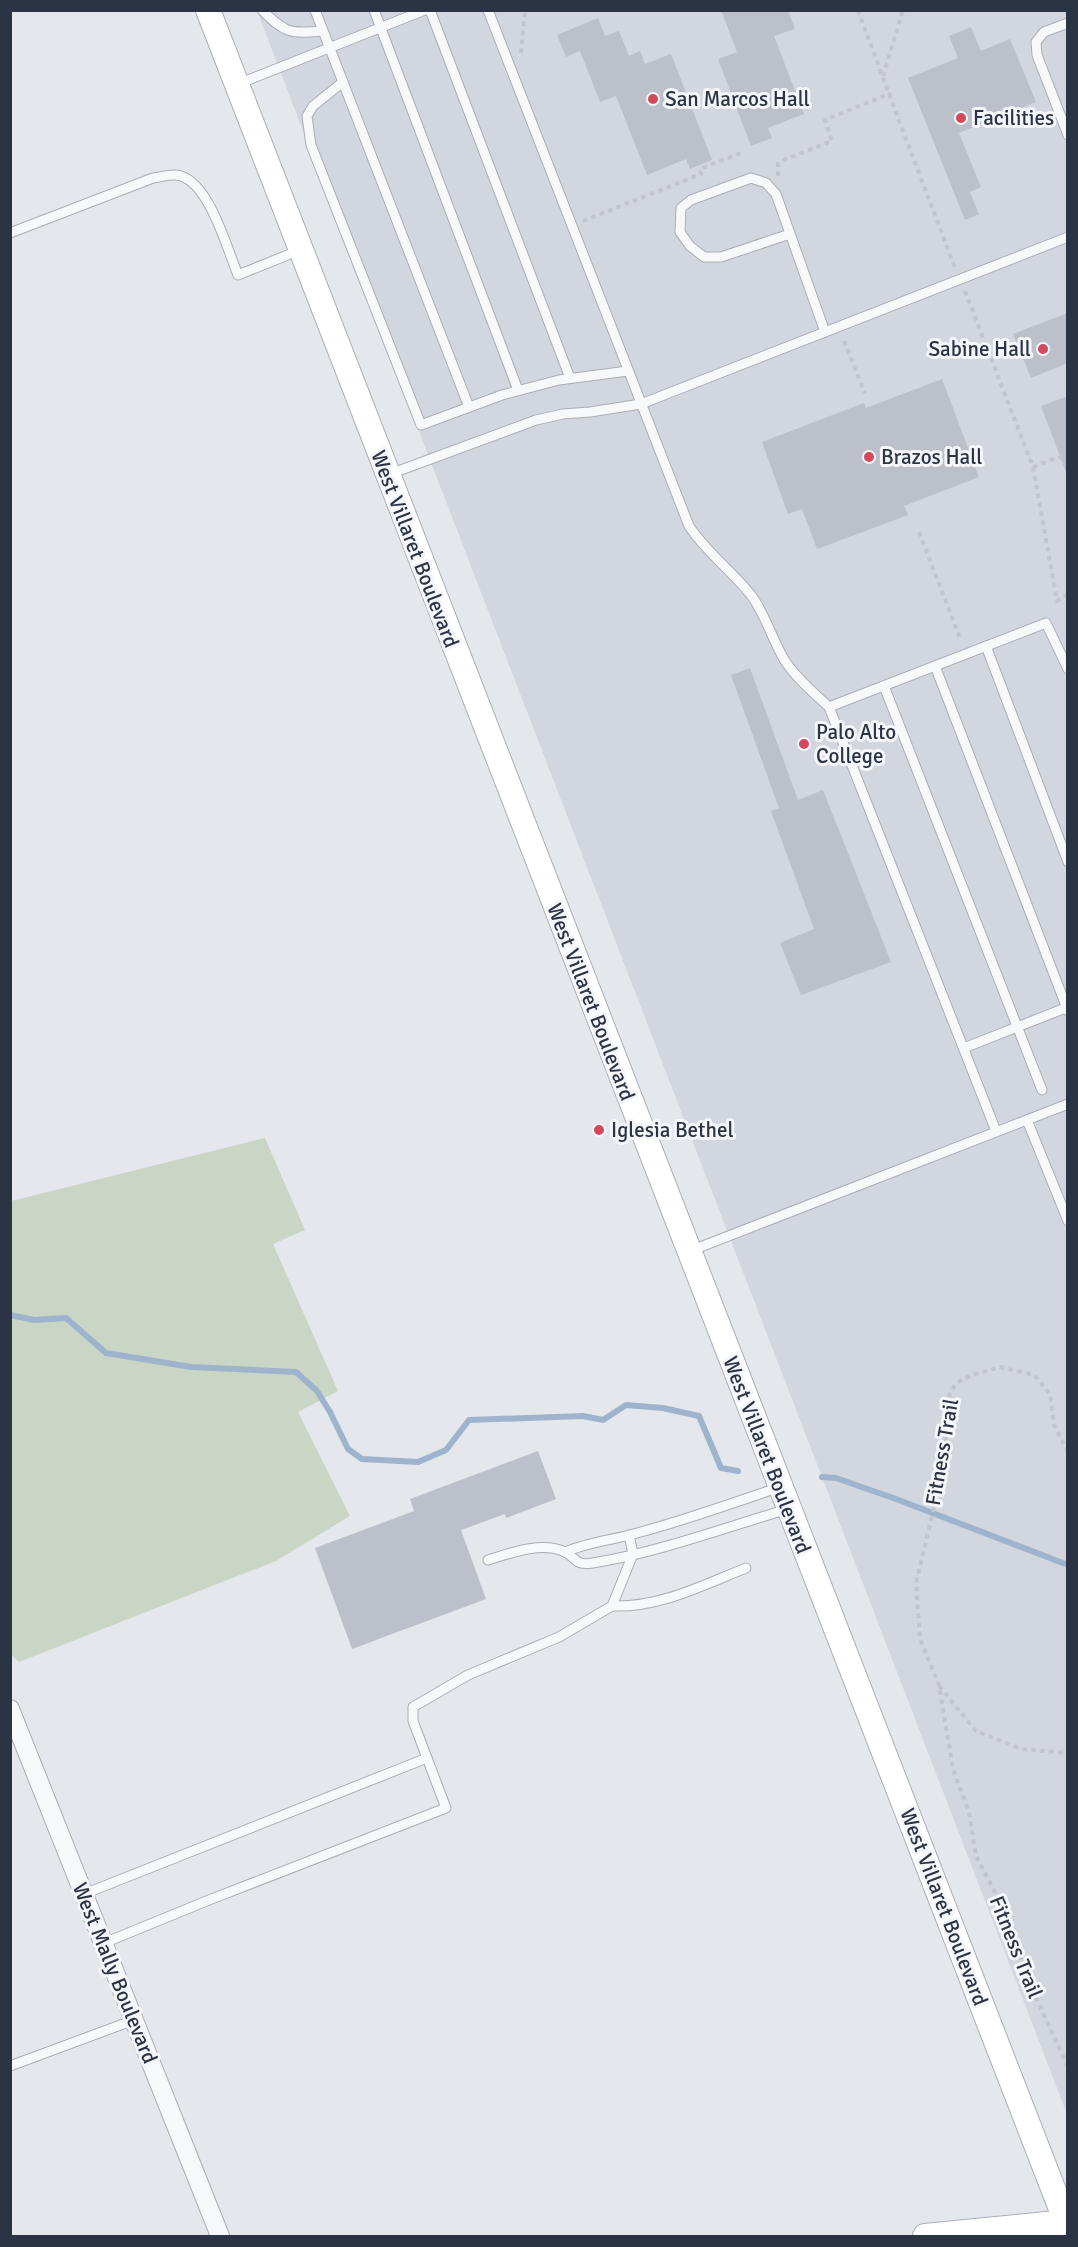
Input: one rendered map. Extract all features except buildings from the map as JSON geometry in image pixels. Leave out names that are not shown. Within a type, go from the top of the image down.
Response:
[{"type":"street","name":"West Villaret Boulevard","points":[[208,10],[688,1252],[1067,2223]]},
{"type":"street","name":"West Mally Boulevard","points":[[10,1709],[220,2236]]},
{"type":"street","points":[[925,2236],[1067,2223]]},
{"type":"lane","points":[[262,10],[279,27],[298,34],[322,31]]},
{"type":"lane","points":[[315,10],[469,407]]},
{"type":"lane","points":[[374,10],[518,390]]},
{"type":"lane","points":[[236,85],[425,10]]},
{"type":"lane","points":[[430,10],[570,378]]},
{"type":"lane","points":[[488,10],[689,526],[699,541],[752,596],[784,659],[794,673],[830,707],[996,1131]]},
{"type":"lane","points":[[1068,23],[1044,32],[1036,42],[1037,55],[1068,135]]},
{"type":"lane","points":[[343,82],[313,106],[307,116],[311,145],[421,425],[518,390],[570,378],[628,371]]},
{"type":"lane","points":[[10,234],[153,178],[169,175],[182,176],[207,198],[238,275],[300,250]]},
{"type":"lane","points":[[790,234],[721,257],[704,257],[690,246],[680,232],[681,208],[691,200],[751,178],[766,183],[776,194],[825,332]]},
{"type":"lane","points":[[387,476],[536,420],[563,414],[641,404],[1068,237]]},
{"type":"lane","points":[[830,707],[1046,623],[1068,669]]},
{"type":"lane","points":[[986,646],[1068,862]]},
{"type":"lane","points":[[935,666],[1067,1009],[964,1048]]},
{"type":"lane","points":[[884,686],[1042,1090]]},
{"type":"lane","points":[[688,1252],[1068,1104]]},
{"type":"lane","points":[[1027,1120],[1068,1221]]},
{"type":"lane","points":[[488,1560],[526,1548],[565,1552],[579,1546],[630,1535],[695,1516],[784,1498]]},
{"type":"lane","points":[[565,1552],[575,1562],[590,1563],[633,1554],[784,1498]]},
{"type":"lane","points":[[612,1606],[633,1554],[630,1535]]},
{"type":"lane","points":[[104,1943],[446,1808],[413,1721],[413,1707],[468,1675],[559,1637],[612,1606],[634,1607],[674,1596],[746,1568]]},
{"type":"lane","points":[[84,1894],[427,1758]]},
{"type":"lane","points":[[10,2066],[134,2020]]},
{"type":"path","points":[[521,53],[525,10]]},
{"type":"path","points":[[858,10],[1033,467],[1057,601],[1068,594]]},
{"type":"path","points":[[882,76],[903,10]]},
{"type":"path","points":[[782,186],[777,175],[778,164],[832,141],[825,120],[889,94]]},
{"type":"path","points":[[571,225],[701,174],[700,169],[743,152]]},
{"type":"path","points":[[844,341],[865,393]]},
{"type":"path","points":[[1033,467],[1068,456]]},
{"type":"path","points":[[919,532],[960,638]]},
{"type":"path","name":"Fitness Trail","points":[[1068,1452],[1054,1425],[1050,1394],[1034,1375],[1000,1366],[956,1383],[947,1400],[944,1462],[916,1582],[920,1639],[939,1685],[953,1769],[969,1812],[976,1856],[1014,1929],[1024,1972],[1068,2067]]},
{"type":"path","name":"Fitness Trail","points":[[939,1685],[976,1731],[1021,1749],[1068,1753]]},
{"type":"shaded area","name":"Palo Alto College","points":[[257,11],[1067,11],[1067,2114],[822,1477]]},
{"type":"green space","points":[[265,1138],[305,1230],[273,1244],[338,1391],[298,1412],[350,1516],[276,1561],[19,1662],[10,1654],[11,1201]]},
{"type":"waterway","points":[[10,1315],[34,1320],[66,1318],[106,1353],[191,1367],[296,1372],[317,1391],[348,1449],[362,1459],[418,1462],[446,1450],[469,1420],[583,1416],[603,1420],[626,1405],[663,1408],[699,1416],[721,1468],[738,1471]]},
{"type":"waterway","points":[[822,1477],[836,1478],[896,1499],[1068,1565]]},
{"type":"place","name":"San Marcos Hall","points":[[653,99]]},
{"type":"place","name":"Facilities","points":[[961,118]]},
{"type":"place","name":"Sabine Hall","points":[[1043,349]]},
{"type":"place","name":"Brazos Hall","points":[[869,457]]},
{"type":"place","name":"Palo Alto College","points":[[804,744]]},
{"type":"place","name":"Iglesia Bethel","points":[[599,1130]]}]
